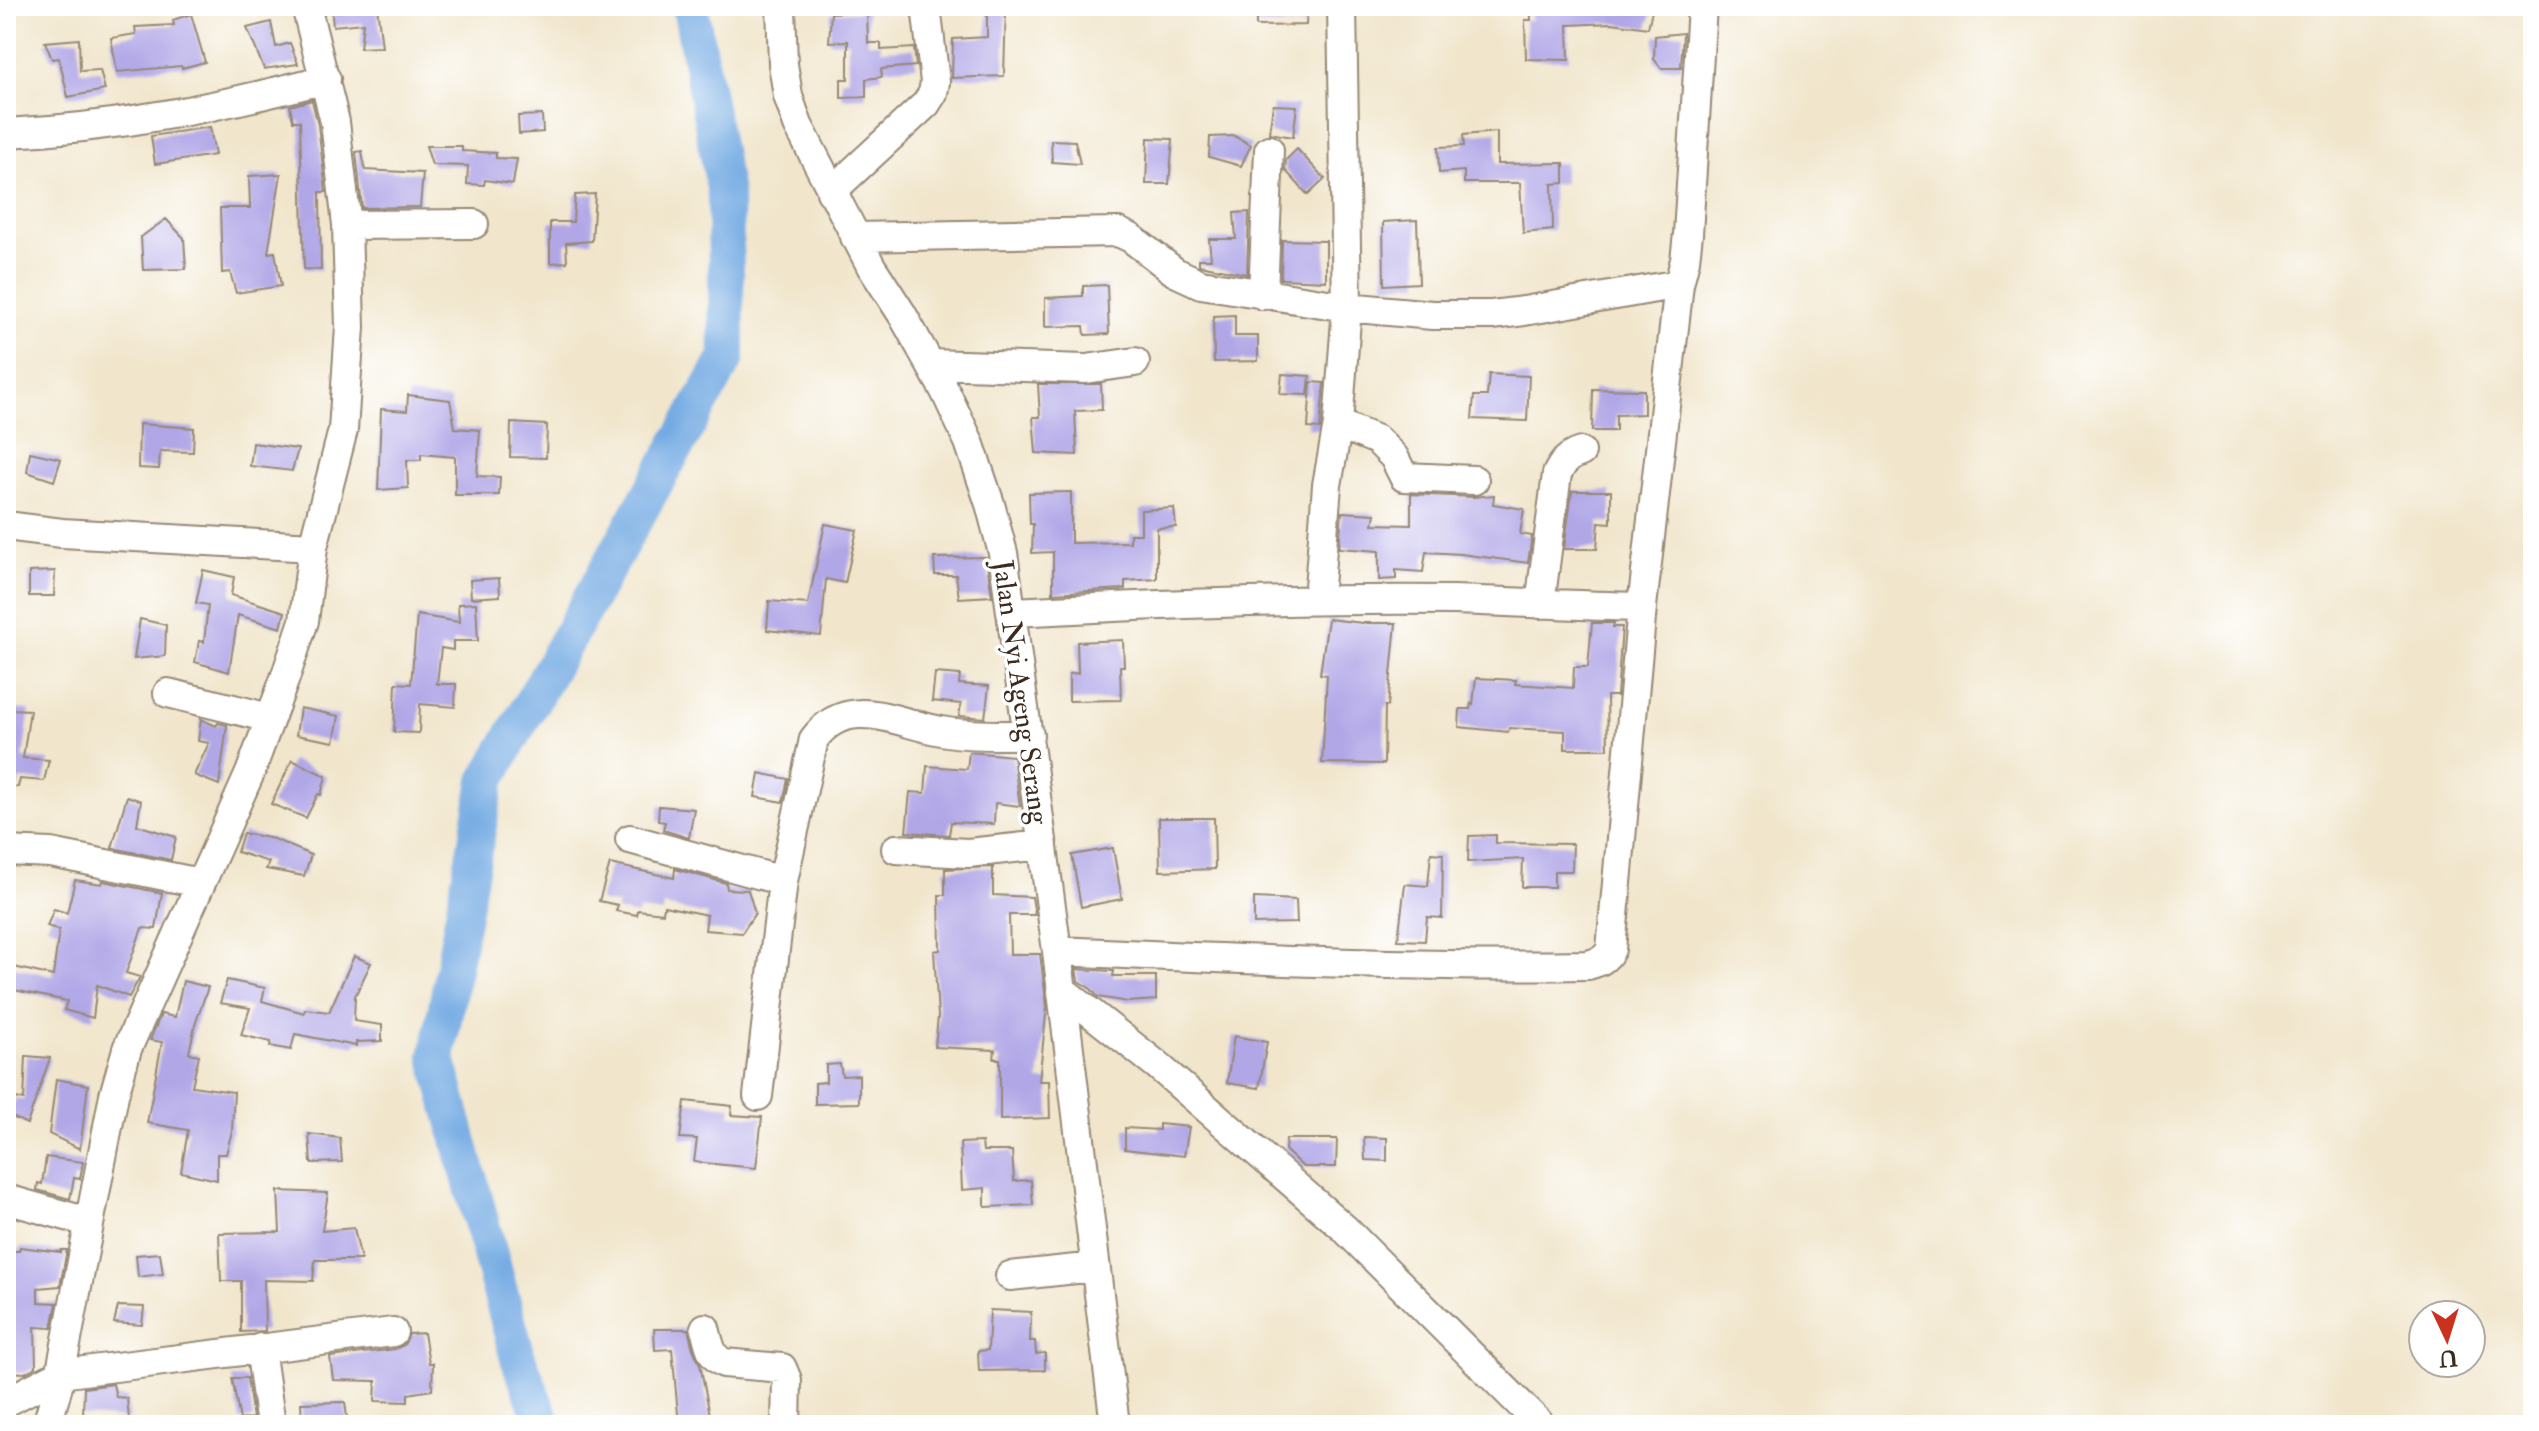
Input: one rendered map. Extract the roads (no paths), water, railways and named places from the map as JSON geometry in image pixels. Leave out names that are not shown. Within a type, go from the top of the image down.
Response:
[{"type":"street","points":[[47,1425],[60,1374],[114,1095],[127,1049],[250,773],[304,621],[313,547],[343,430],[350,327],[351,271],[347,225],[335,122],[306,6]]},
{"type":"street","name":"Jalan Nyi Ageng Serang","points":[[781,6],[783,64],[788,96],[798,125],[855,237],[930,364],[969,442],[1003,553],[1057,951],[1115,1425]]},
{"type":"street","points":[[831,192],[926,104],[933,93],[935,82],[926,6]]},
{"type":"street","points":[[1318,600],[1327,485],[1338,424],[1347,307],[1342,6]]},
{"type":"street","points":[[1057,951],[1242,960],[1513,966],[1588,965],[1607,956],[1611,949],[1642,607],[1679,284],[1688,234],[1702,6]]},
{"type":"street","points":[[6,133],[142,121],[221,106],[326,79]]},
{"type":"street","points":[[1263,295],[1269,150]]},
{"type":"street","points":[[347,225],[474,224]]},
{"type":"street","points":[[855,237],[1118,232],[1187,279],[1201,284],[1347,307],[1432,315],[1492,315],[1679,284]]},
{"type":"street","points":[[930,364],[1086,369],[1135,362]]},
{"type":"street","points":[[1338,424],[1377,440],[1386,447],[1404,477],[1474,480]]},
{"type":"street","points":[[1540,604],[1557,474],[1570,455],[1581,452]]},
{"type":"street","points":[[6,526],[62,533],[313,547]]},
{"type":"street","points":[[1012,612],[1183,602],[1318,600],[1455,600],[1642,607]]},
{"type":"street","points":[[168,693],[270,718]]},
{"type":"street","points":[[758,1096],[783,881],[814,739],[824,725],[841,716],[863,714],[945,732],[1029,735]]},
{"type":"street","points":[[630,839],[783,881]]},
{"type":"street","points":[[896,849],[968,853],[1043,845]]},
{"type":"street","points":[[6,851],[51,853],[200,883]]},
{"type":"street","points":[[1062,990],[1157,1065],[1344,1228],[1541,1425]]},
{"type":"street","points":[[6,1199],[88,1222]]},
{"type":"street","points":[[1010,1276],[1095,1267]]},
{"type":"street","points":[[705,1328],[716,1360],[782,1368],[787,1380],[786,1425]]},
{"type":"street","points":[[6,1402],[60,1374],[393,1332]]},
{"type":"street","points":[[260,1348],[271,1425]]},
{"type":"waterway","points":[[544,1425],[518,1358],[437,1057],[487,781],[727,357],[725,193],[690,6]]}]
